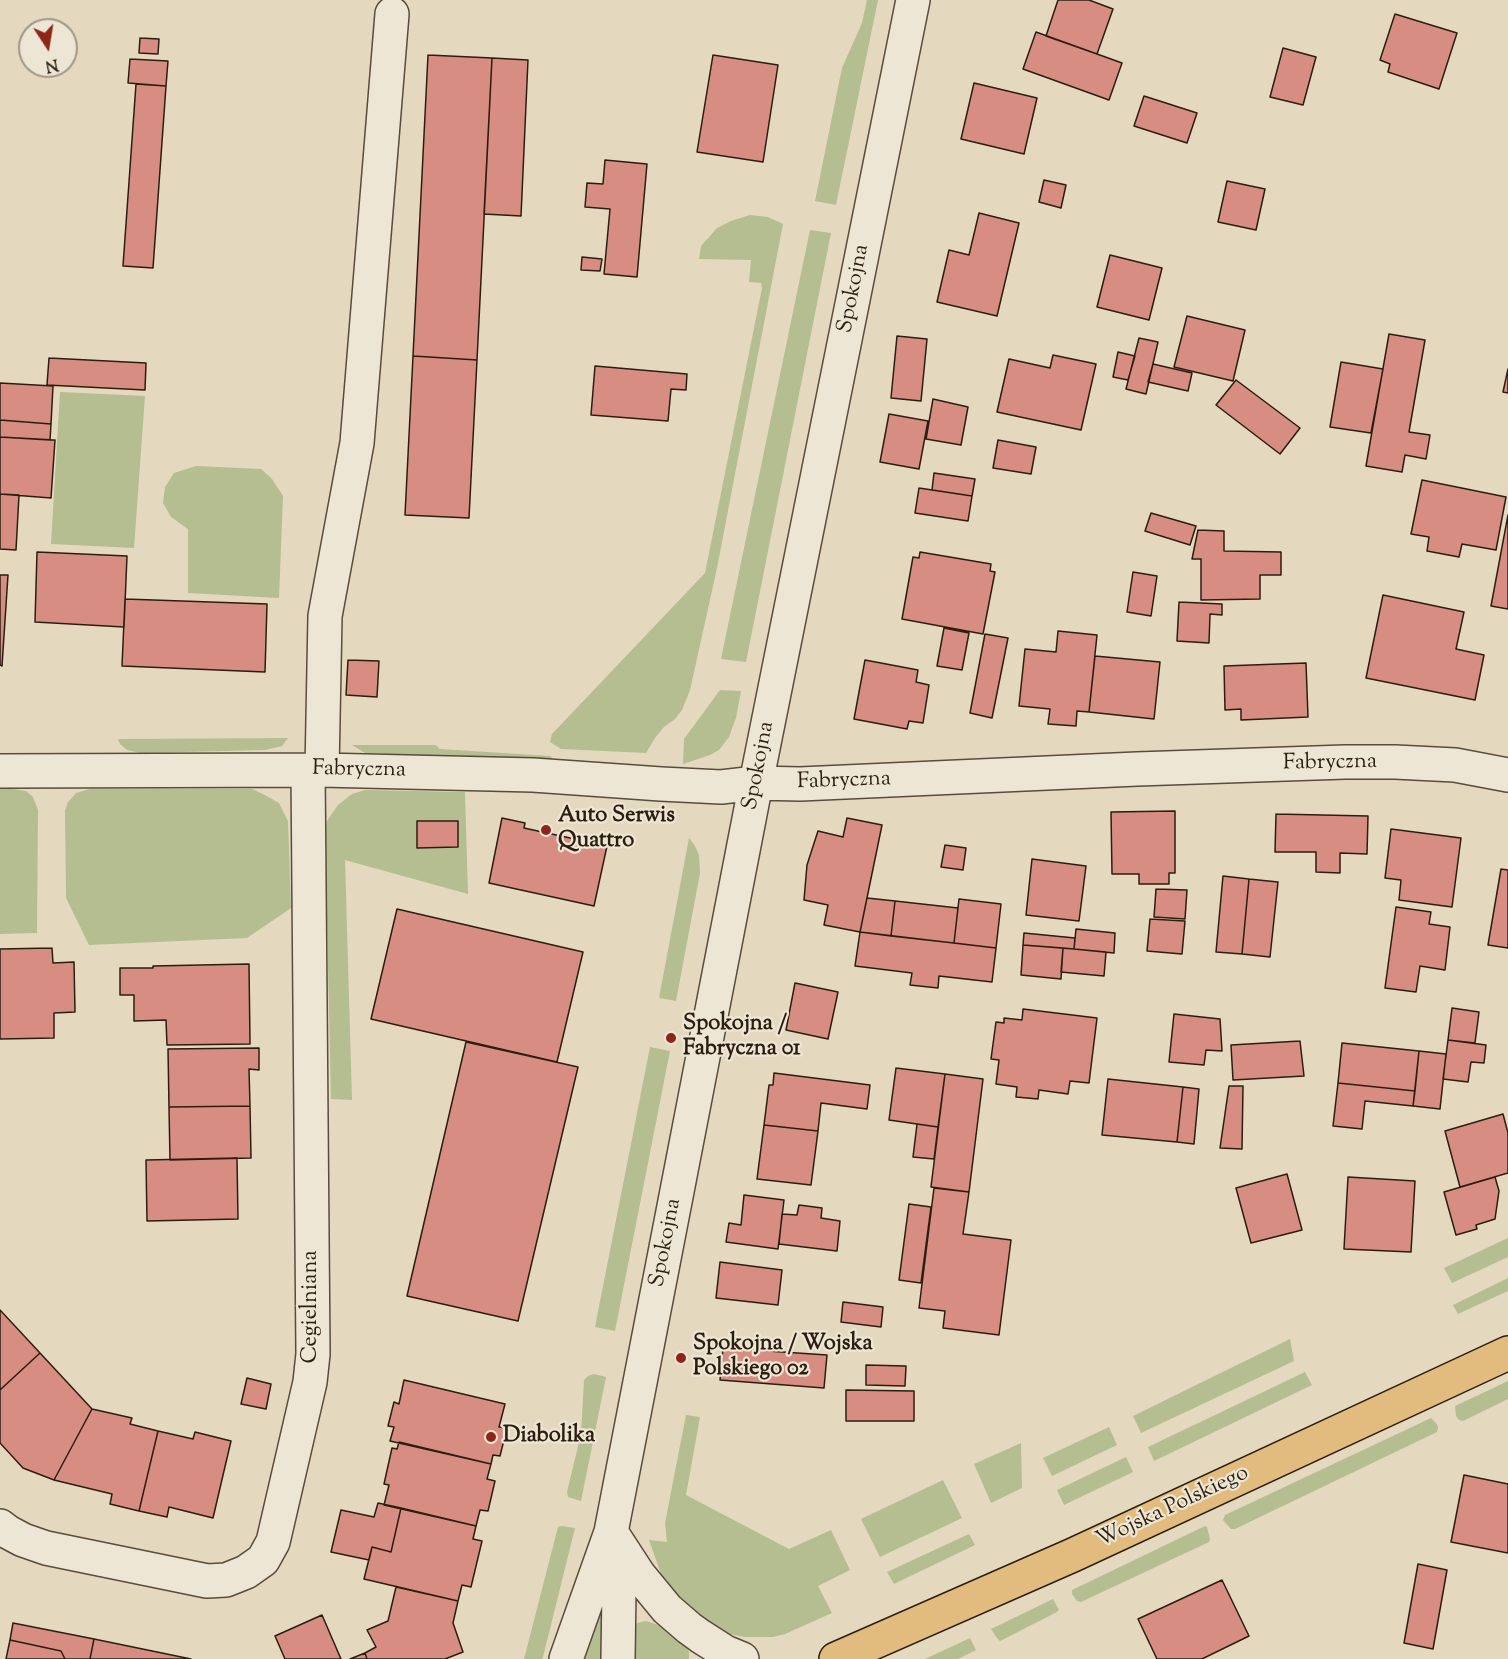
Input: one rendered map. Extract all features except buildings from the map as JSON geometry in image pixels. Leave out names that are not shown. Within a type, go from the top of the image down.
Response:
[{"type":"main road","name":"Wojska Polskiego","points":[[836,1659],[1072,1555],[1508,1353]]},
{"type":"street","name":"Spokojna","points":[[566,1659],[611,1532],[756,783],[913,0]]},
{"type":"street","name":"Cegielniana","points":[[0,1526],[23,1540],[46,1548],[207,1581],[226,1580],[246,1572],[263,1560],[273,1542],[310,1382],[313,1354],[315,770],[325,616],[357,443],[392,14]]},
{"type":"street","name":"Fabryczna","points":[[0,771],[315,770],[533,775],[721,787],[756,783],[800,784],[1346,762],[1455,765],[1508,775]]},
{"type":"street","name":"Spokojna","points":[[611,1532],[619,1589],[618,1659]]},
{"type":"street","points":[[611,1532],[639,1575],[667,1609],[689,1629],[742,1659]]},
{"type":"green space","points":[[867,0],[878,0],[836,205],[815,201],[842,68],[862,23]]},
{"type":"green space","points":[[750,215],[768,217],[783,224],[717,568],[690,690],[682,710],[664,727],[646,753],[561,749],[550,742],[552,734],[705,573],[762,288],[761,283],[749,282],[751,260],[699,259],[701,246],[717,228]]},
{"type":"green space","points":[[810,230],[831,233],[746,662],[721,659]]},
{"type":"green space","points":[[60,392],[145,396],[134,548],[51,544]]},
{"type":"green space","points":[[196,466],[261,469],[272,479],[283,496],[279,598],[188,593],[188,529],[171,517],[163,503],[165,487],[174,473]]},
{"type":"green space","points":[[720,690],[741,691],[736,718],[729,737],[719,750],[683,764],[684,739]]},
{"type":"green space","points":[[288,738],[282,746],[265,750],[141,753],[127,750],[118,739]]},
{"type":"green space","points":[[352,745],[436,745],[440,749],[550,756],[557,762],[365,753]]},
{"type":"green space","points":[[0,789],[26,791],[33,797],[38,810],[37,933],[0,934]]},
{"type":"green space","points":[[90,789],[252,789],[279,803],[288,821],[291,908],[247,938],[89,945],[66,898],[65,811],[68,802],[76,793]]},
{"type":"green space","points":[[365,790],[465,792],[468,894],[345,860],[352,1100],[331,1099],[325,831],[327,821],[338,805],[352,794]]},
{"type":"green space","points":[[689,838],[699,855],[700,873],[676,1001],[659,998]]},
{"type":"green space","points":[[650,1047],[670,1051],[615,1331],[595,1327]]},
{"type":"green space","points":[[1508,1238],[1508,1257],[1452,1283],[1444,1268]]},
{"type":"green space","points":[[1508,1278],[1508,1291],[1458,1314],[1453,1305]]},
{"type":"green space","points":[[1290,1339],[1294,1361],[1141,1433],[1133,1416]]},
{"type":"green space","points":[[1305,1372],[1312,1385],[1154,1461],[1148,1447]]},
{"type":"green space","points":[[594,1374],[606,1377],[581,1501],[568,1497],[567,1492],[581,1434],[584,1380]]},
{"type":"green space","points":[[1508,1381],[1508,1399],[1463,1421],[1456,1416],[1455,1406]]},
{"type":"green space","points":[[686,1415],[700,1417],[686,1495],[789,1549],[831,1530],[850,1570],[818,1586],[832,1613],[785,1634],[773,1637],[745,1637],[730,1634],[706,1622],[673,1593],[661,1574],[649,1540],[667,1542],[665,1523]]},
{"type":"green space","points":[[1431,1418],[1438,1427],[1437,1432],[1235,1529],[1231,1529],[1223,1520],[1225,1515]]},
{"type":"green space","points":[[1109,1427],[1117,1445],[1052,1476],[1043,1458]]},
{"type":"green space","points":[[1021,1443],[1022,1488],[991,1503],[974,1464]]},
{"type":"green space","points":[[1126,1457],[1133,1472],[1064,1505],[1057,1490]]},
{"type":"green space","points":[[943,1480],[962,1518],[880,1557],[861,1519]]},
{"type":"green space","points":[[1205,1526],[1209,1542],[1081,1602],[1077,1601],[1072,1594],[1072,1590]]},
{"type":"green space","points":[[558,1527],[575,1528],[543,1657],[542,1659],[524,1659]]},
{"type":"green space","points":[[969,1534],[975,1545],[894,1584],[887,1572]]},
{"type":"green space","points":[[1053,1599],[1059,1610],[1057,1612],[1000,1641],[991,1629]]},
{"type":"green space","points":[[603,1605],[605,1611],[601,1659],[585,1659],[594,1609]]},
{"type":"green space","points":[[646,1621],[662,1626],[687,1646],[689,1659],[630,1659],[634,1628],[637,1623]]},
{"type":"green space","points":[[970,1638],[976,1650],[958,1659],[925,1659]]},
{"type":"place","name":"Auto Serwis Quattro","points":[[546,830]]},
{"type":"place","name":"Spokojna / Fabryczna 01","points":[[671,1038]]},
{"type":"place","name":"Spokojna / Wojska Polskiego 02","points":[[681,1358]]},
{"type":"place","name":"Diabolika","points":[[491,1437]]}]
